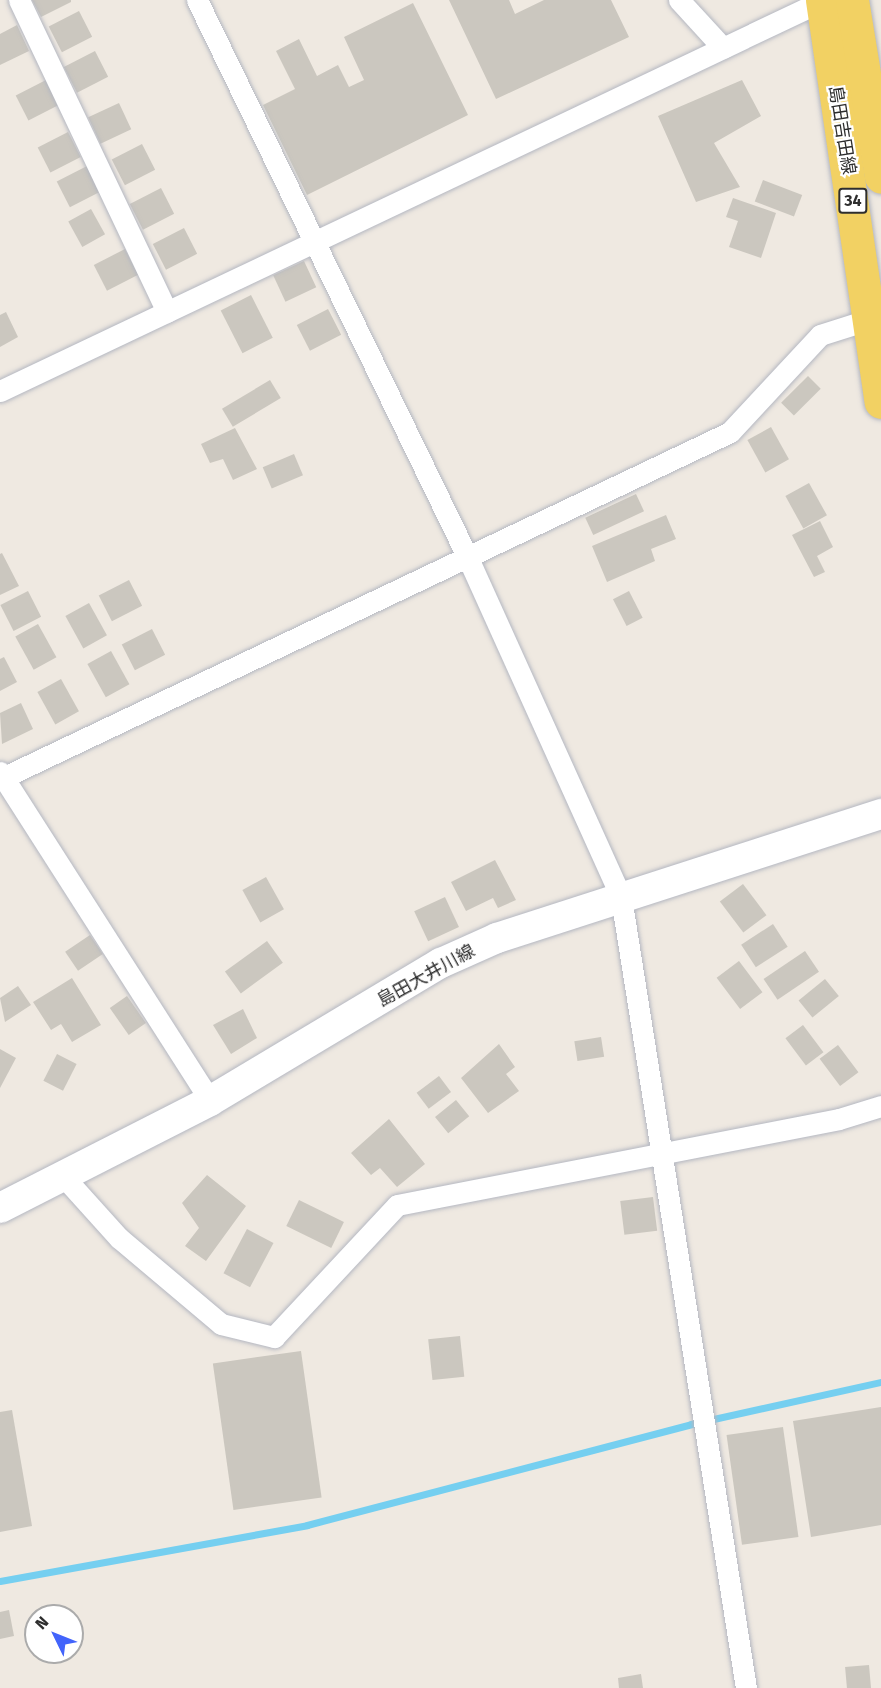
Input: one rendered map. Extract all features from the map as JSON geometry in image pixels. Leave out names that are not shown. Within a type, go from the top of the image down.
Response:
[{"type":"main road","name":"島田吉田線","points":[[830,0],[881,177]]},
{"type":"main road","name":"島田吉田線","points":[[830,0],[881,402]]},
{"type":"main road","name":"島田大井川線","points":[[0,1208],[210,1101],[441,963],[496,938],[881,814]]},
{"type":"street","points":[[19,0],[167,312]]},
{"type":"street","points":[[197,0],[316,240],[467,556],[621,897],[746,1688]]},
{"type":"street","points":[[679,0],[723,48]]},
{"type":"street","points":[[0,391],[723,48],[830,0]]},
{"type":"street","points":[[210,1101],[1,776],[730,432],[820,335],[870,319]]},
{"type":"street","points":[[64,1177],[118,1238],[221,1324],[274,1337],[398,1205],[839,1119],[881,1106]]},
{"type":"building","points":[[32,0],[71,0],[71,2],[41,17]]},
{"type":"building","points":[[449,0],[509,0],[515,14],[544,0],[611,0],[629,37],[496,99]]},
{"type":"building","points":[[413,3],[468,115],[307,195],[263,105],[295,89],[276,51],[299,39],[317,76],[338,65],[349,87],[364,80],[344,37]]},
{"type":"building","points":[[79,11],[92,37],[62,52],[49,26]]},
{"type":"building","points":[[17,25],[29,51],[0,65],[0,34]]},
{"type":"building","points":[[95,51],[108,77],[77,93],[64,67]]},
{"type":"building","points":[[46,80],[59,105],[28,120],[16,95]]},
{"type":"building","points":[[742,80],[761,116],[714,143],[740,187],[696,202],[658,116]]},
{"type":"building","points":[[119,103],[131,129],[100,144],[88,117]]},
{"type":"building","points":[[68,132],[81,157],[50,172],[38,147]]},
{"type":"building","points":[[142,144],[155,170],[125,185],[112,159]]},
{"type":"building","points":[[87,166],[100,192],[70,207],[57,181]]},
{"type":"building","points":[[763,180],[802,195],[794,217],[755,201]]},
{"type":"building","points":[[161,188],[174,214],[143,230],[130,204]]},
{"type":"building","points":[[733,198],[776,213],[761,258],[729,247],[738,221],[726,217]]},
{"type":"building","points":[[91,209],[105,234],[82,247],[68,222]]},
{"type":"building","points":[[184,228],[197,254],[166,270],[153,244]]},
{"type":"building","points":[[125,249],[138,275],[107,291],[94,265]]},
{"type":"building","points":[[304,261],[316,287],[285,302],[273,275]]},
{"type":"building","points":[[251,295],[273,338],[242,353],[221,310]]},
{"type":"building","points":[[328,309],[341,335],[310,351],[297,325]]},
{"type":"building","points":[[6,312],[18,337],[0,347],[0,315]]},
{"type":"building","points":[[808,376],[821,389],[794,416],[781,403]]},
{"type":"building","points":[[270,380],[281,398],[233,427],[222,409]]},
{"type":"building","points":[[771,427],[789,459],[765,472],[747,440]]},
{"type":"building","points":[[235,428],[257,469],[233,480],[223,459],[210,463],[201,444]]},
{"type":"building","points":[[294,454],[303,475],[272,488],[263,467]]},
{"type":"building","points":[[809,483],[827,515],[803,528],[785,496]]},
{"type":"building","points":[[636,494],[644,511],[593,535],[585,518]]},
{"type":"building","points":[[666,515],[676,539],[651,549],[655,561],[607,582],[592,546]]},
{"type":"building","points":[[820,521],[833,547],[817,556],[825,572],[814,577],[792,535]]},
{"type":"building","points":[[2,553],[19,586],[0,595],[0,554]]},
{"type":"building","points":[[129,580],[142,606],[112,621],[99,595]]},
{"type":"building","points":[[28,591],[41,617],[14,631],[0,605]]},
{"type":"building","points":[[629,591],[643,618],[627,626],[613,599]]},
{"type":"building","points":[[89,603],[107,635],[83,648],[65,616]]},
{"type":"building","points":[[38,624],[56,657],[34,670],[15,637]]},
{"type":"building","points":[[152,629],[165,655],[135,670],[122,644]]},
{"type":"building","points":[[111,651],[129,684],[106,697],[87,664]]},
{"type":"building","points":[[4,657],[17,682],[0,691],[0,659]]},
{"type":"building","points":[[61,679],[79,711],[55,724],[37,692]]},
{"type":"building","points":[[21,703],[33,729],[2,744],[0,713]]},
{"type":"building","points":[[495,860],[516,900],[498,908],[493,898],[466,911],[451,882]]},
{"type":"building","points":[[266,877],[284,909],[260,922],[242,890]]},
{"type":"building","points":[[743,884],[766,915],[743,933],[720,901]]},
{"type":"building","points":[[445,897],[459,927],[428,941],[414,911]]},
{"type":"building","points":[[773,924],[788,947],[756,967],[741,945]]},
{"type":"building","points":[[90,935],[103,954],[78,971],[65,952]]},
{"type":"building","points":[[267,941],[283,963],[241,993],[225,972]]},
{"type":"building","points":[[805,951],[819,972],[778,1000],[764,979]]},
{"type":"building","points":[[739,961],[762,992],[740,1009],[717,978]]},
{"type":"building","points":[[72,978],[101,1025],[72,1042],[61,1024],[51,1030],[33,1002]]},
{"type":"building","points":[[825,979],[839,996],[812,1017],[799,1000]]},
{"type":"building","points":[[18,986],[31,1005],[5,1022],[0,998]]},
{"type":"building","points":[[127,996],[146,1023],[129,1035],[110,1008]]},
{"type":"building","points":[[243,1009],[257,1038],[231,1054],[213,1025]]},
{"type":"building","points":[[803,1025],[823,1052],[806,1065],[785,1038]]},
{"type":"building","points":[[601,1037],[604,1057],[577,1061],[574,1041]]},
{"type":"building","points":[[499,1044],[515,1067],[506,1074],[519,1091],[488,1113],[461,1078]]},
{"type":"building","points":[[838,1045],[858,1072],[840,1086],[820,1059]]},
{"type":"building","points":[[0,1049],[16,1058],[0,1088]]},
{"type":"building","points":[[57,1054],[77,1064],[63,1091],[43,1081]]},
{"type":"building","points":[[439,1076],[451,1092],[429,1109],[417,1093]]},
{"type":"building","points":[[456,1100],[469,1116],[448,1133],[435,1117]]},
{"type":"building","points":[[389,1119],[425,1164],[397,1187],[380,1168],[371,1175],[351,1153]]},
{"type":"building","points":[[207,1175],[246,1206],[206,1261],[185,1246],[199,1228],[182,1203]]},
{"type":"building","points":[[653,1197],[657,1231],[624,1235],[620,1201]]},
{"type":"building","points":[[299,1200],[344,1222],[331,1248],[286,1226]]},
{"type":"building","points":[[247,1229],[273,1243],[250,1287],[224,1273]]},
{"type":"building","points":[[460,1336],[464,1377],[432,1380],[428,1339]]},
{"type":"building","points":[[301,1351],[322,1498],[233,1510],[213,1363]]},
{"type":"building","points":[[881,1407],[881,1525],[811,1537],[793,1421]]},
{"type":"building","points":[[12,1410],[32,1526],[0,1532],[0,1412]]},
{"type":"building","points":[[783,1427],[798,1537],[742,1545],[727,1435]]},
{"type":"building","points":[[9,1610],[14,1636],[0,1639],[0,1612]]},
{"type":"building","points":[[869,1665],[871,1688],[847,1688],[845,1667]]},
{"type":"building","points":[[641,1674],[643,1688],[619,1688],[618,1678]]},
{"type":"waterway","points":[[0,1581],[307,1525],[691,1424],[881,1382]]}]
